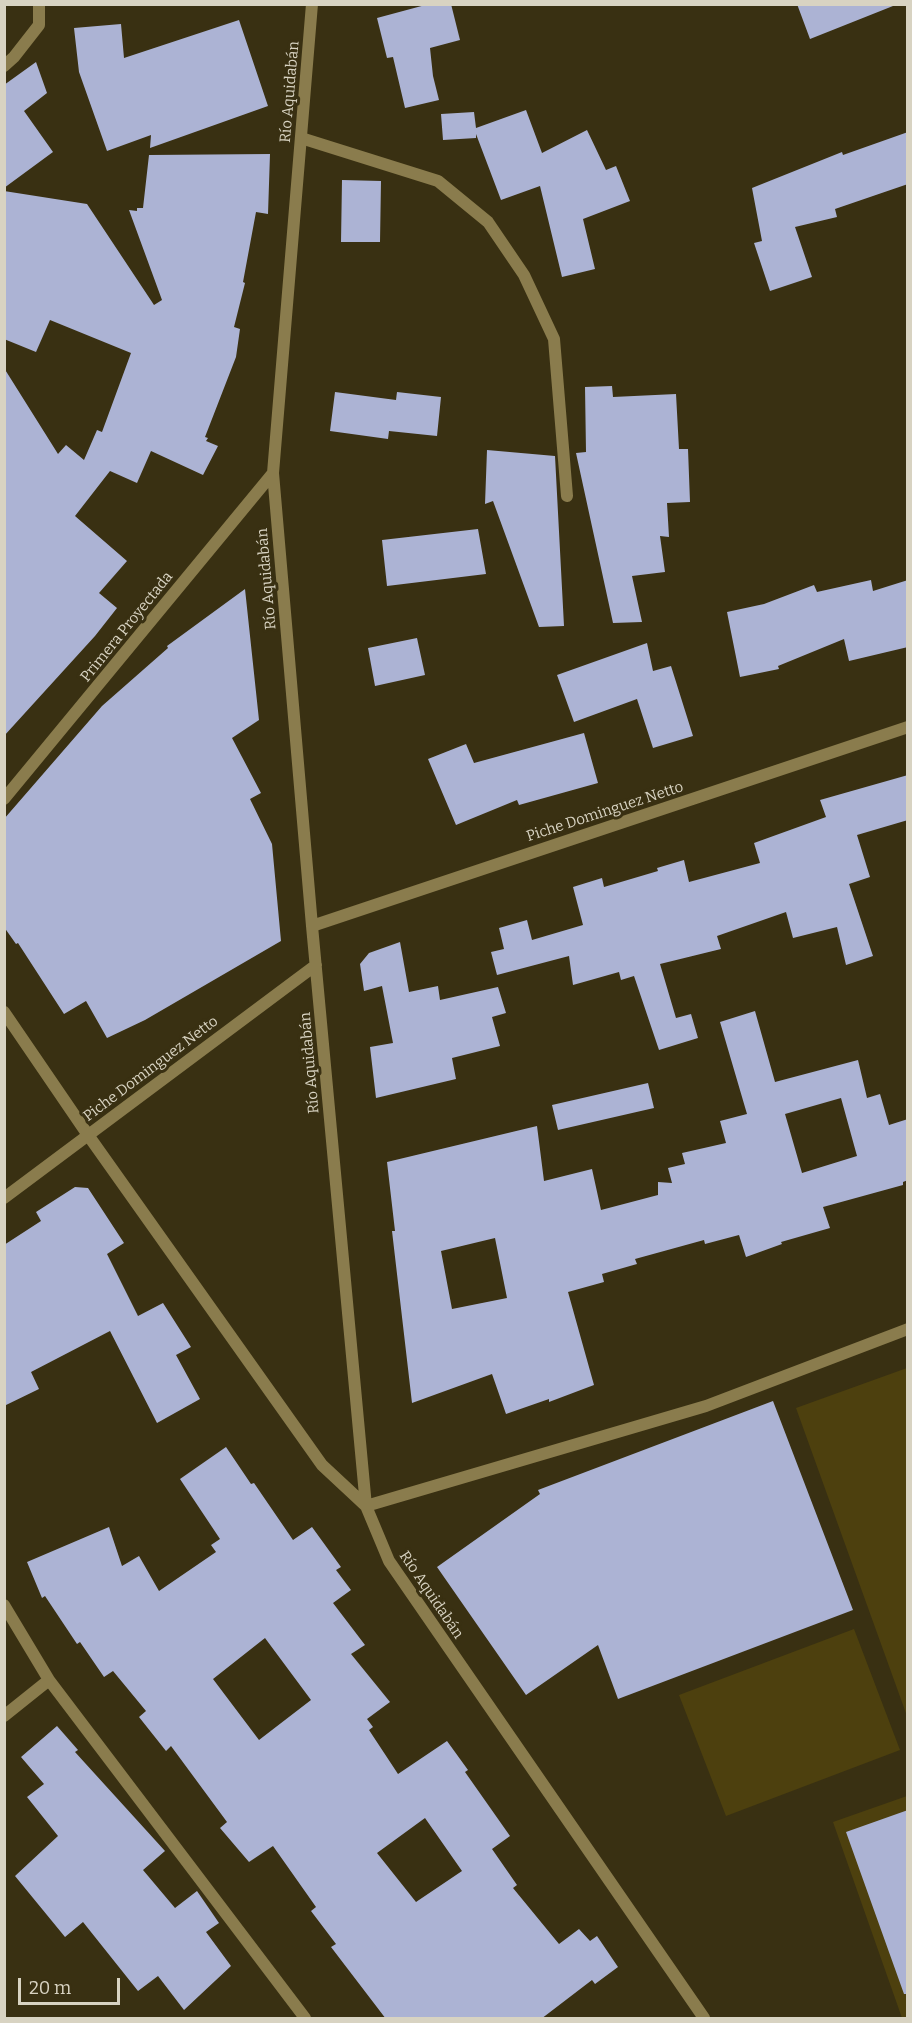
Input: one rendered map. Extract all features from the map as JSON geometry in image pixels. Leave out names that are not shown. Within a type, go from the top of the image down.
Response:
[{"type":"street","points":[[4,66],[39,26],[39,4]]},
{"type":"street","name":"Río Aquidabán","points":[[312,4],[273,473],[366,1506],[389,1562],[704,2019]]},
{"type":"street","points":[[301,138],[438,181],[488,222],[524,275],[554,339],[567,496]]},
{"type":"street","name":"Primera Proyectada","points":[[4,799],[273,473]]},
{"type":"street","name":"Piche Dominguez Netto","points":[[312,926],[908,727]]},
{"type":"street","name":"Piche Dominguez Netto","points":[[4,1198],[316,965]]},
{"type":"street","points":[[4,1012],[88,1135],[322,1465],[366,1506],[706,1406],[908,1329]]},
{"type":"street","points":[[4,1605],[49,1680],[305,2019]]},
{"type":"street","points":[[4,1716],[49,1680]]},
{"type":"shaded area","points":[[908,1368],[907,1716],[796,1408]]},
{"type":"shaded area","points":[[854,1629],[900,1750],[726,1816],[679,1695]]},
{"type":"shaded area","points":[[907,1796],[907,2018],[902,2018],[833,1822]]},
{"type":"building","points":[[429,4],[451,4],[460,40],[430,48],[433,76],[439,100],[405,108],[393,57],[387,58],[377,18]]},
{"type":"building","points":[[797,4],[892,4],[893,6],[810,39]]},
{"type":"building","points":[[239,20],[268,106],[150,148],[151,135],[107,151],[79,72],[74,28],[121,24],[124,58]]},
{"type":"building","points":[[36,62],[47,93],[24,111],[53,152],[4,188],[4,85]]},
{"type":"building","points":[[526,110],[542,153],[587,130],[606,170],[616,166],[630,201],[583,219],[595,269],[562,277],[540,186],[501,200],[476,134],[476,138],[443,140],[441,114],[474,112],[476,128]]},
{"type":"building","points":[[908,132],[908,184],[835,209],[837,217],[795,227],[812,277],[770,291],[754,243],[762,241],[752,188],[842,152],[843,155]]},
{"type":"building","points":[[270,154],[268,214],[256,212],[243,282],[245,283],[234,327],[240,329],[236,357],[205,437],[208,438],[206,441],[218,446],[203,475],[151,451],[137,483],[110,471],[75,516],[127,561],[99,593],[117,608],[95,636],[4,736],[4,368],[58,454],[66,445],[84,460],[97,430],[102,432],[131,353],[50,320],[36,352],[4,339],[4,191],[87,204],[154,305],[162,300],[129,210],[137,211],[137,208],[143,208],[149,155]]},
{"type":"building","points":[[342,180],[381,181],[380,242],[341,242]]},
{"type":"building","points":[[612,386],[613,397],[676,394],[679,449],[688,449],[690,502],[667,503],[669,537],[660,536],[665,572],[632,576],[642,622],[613,623],[576,453],[586,452],[585,387]]},
{"type":"building","points":[[335,392],[396,400],[397,392],[441,397],[437,436],[389,431],[388,439],[330,431]]},
{"type":"building","points":[[487,450],[555,456],[564,626],[539,627],[493,501],[485,504]]},
{"type":"building","points":[[478,529],[486,574],[387,586],[382,540]]},
{"type":"building","points":[[871,580],[873,591],[908,580],[908,647],[849,661],[844,639],[778,666],[779,669],[740,677],[727,612],[764,604],[814,585],[817,592]]},
{"type":"building","points":[[245,589],[259,720],[232,738],[261,793],[250,799],[272,844],[281,941],[145,1020],[107,1038],[86,1001],[64,1014],[18,943],[16,944],[4,927],[4,819],[102,706],[168,648],[167,646]]},
{"type":"building","points":[[417,638],[425,675],[375,686],[368,648]]},
{"type":"building","points":[[647,643],[653,671],[671,666],[693,736],[653,748],[637,699],[574,722],[557,675]]},
{"type":"building","points":[[584,733],[598,783],[519,805],[517,800],[456,825],[428,759],[466,744],[474,763]]},
{"type":"building","points":[[908,775],[908,820],[857,835],[870,877],[849,884],[873,956],[846,965],[837,927],[793,938],[786,912],[717,936],[721,949],[660,964],[676,1018],[691,1014],[698,1038],[659,1050],[634,976],[621,980],[619,972],[573,985],[569,956],[497,975],[491,952],[504,949],[499,928],[527,920],[532,940],[583,925],[573,887],[602,878],[604,887],[658,871],[657,868],[684,860],[689,882],[760,863],[754,843],[826,817],[820,800]]},
{"type":"building","points":[[400,942],[409,992],[438,986],[440,1000],[498,987],[506,1013],[492,1017],[500,1046],[452,1058],[456,1079],[376,1098],[370,1047],[393,1043],[382,986],[364,991],[360,964],[369,953]]},
{"type":"building","points":[[755,1011],[775,1082],[858,1060],[867,1098],[880,1094],[889,1125],[908,1119],[908,1180],[903,1182],[903,1185],[823,1207],[830,1228],[781,1242],[782,1244],[746,1257],[739,1235],[705,1244],[704,1240],[635,1259],[637,1264],[602,1274],[604,1282],[568,1292],[594,1385],[549,1402],[549,1399],[506,1414],[492,1374],[412,1403],[392,1231],[395,1231],[387,1162],[537,1126],[544,1181],[592,1169],[601,1210],[658,1195],[658,1182],[672,1183],[668,1168],[685,1164],[682,1153],[726,1143],[720,1121],[747,1114],[720,1022]],"holes":[[[841,1098],[857,1156],[802,1173],[785,1114]],[[495,1238],[507,1298],[452,1309],[441,1251]]]},
{"type":"building","points":[[648,1083],[654,1108],[558,1130],[552,1105]]},
{"type":"building","points":[[75,1187],[88,1188],[124,1243],[107,1254],[138,1316],[163,1303],[191,1347],[176,1355],[200,1399],[157,1423],[110,1331],[31,1372],[39,1389],[4,1406],[4,1245],[41,1221],[36,1212]]},
{"type":"building","points":[[773,1401],[853,1610],[618,1699],[598,1645],[526,1695],[437,1567],[540,1494],[538,1490]]},
{"type":"building","points":[[226,1447],[293,1540],[312,1527],[341,1567],[336,1570],[351,1590],[333,1603],[365,1645],[351,1654],[390,1702],[367,1719],[373,1727],[369,1730],[398,1774],[447,1741],[468,1770],[465,1772],[510,1836],[492,1849],[517,1885],[513,1888],[559,1944],[579,1929],[590,1941],[597,1936],[618,1967],[595,1984],[592,1980],[541,2019],[386,2019],[331,1947],[336,1944],[311,1911],[316,1907],[273,1846],[249,1862],[220,1828],[227,1822],[171,1746],[166,1751],[139,1717],[146,1711],[113,1671],[104,1677],[80,1642],[77,1644],[45,1596],[42,1598],[27,1562],[109,1527],[122,1566],[139,1556],[159,1591],[216,1552],[211,1545],[220,1539],[180,1479]],"holes":[[[265,1638],[311,1700],[259,1740],[213,1679]],[[425,1818],[462,1871],[416,1902],[377,1853]]]},
{"type":"building","points":[[57,1726],[78,1750],[75,1752],[165,1851],[143,1870],[175,1908],[197,1891],[219,1923],[206,1932],[231,1966],[184,2010],[158,1976],[138,1991],[83,1922],[65,1937],[15,1876],[58,1836],[27,1797],[44,1784],[21,1757]]},
{"type":"building","points":[[908,1810],[908,1994],[904,1994],[846,1832]]}]
